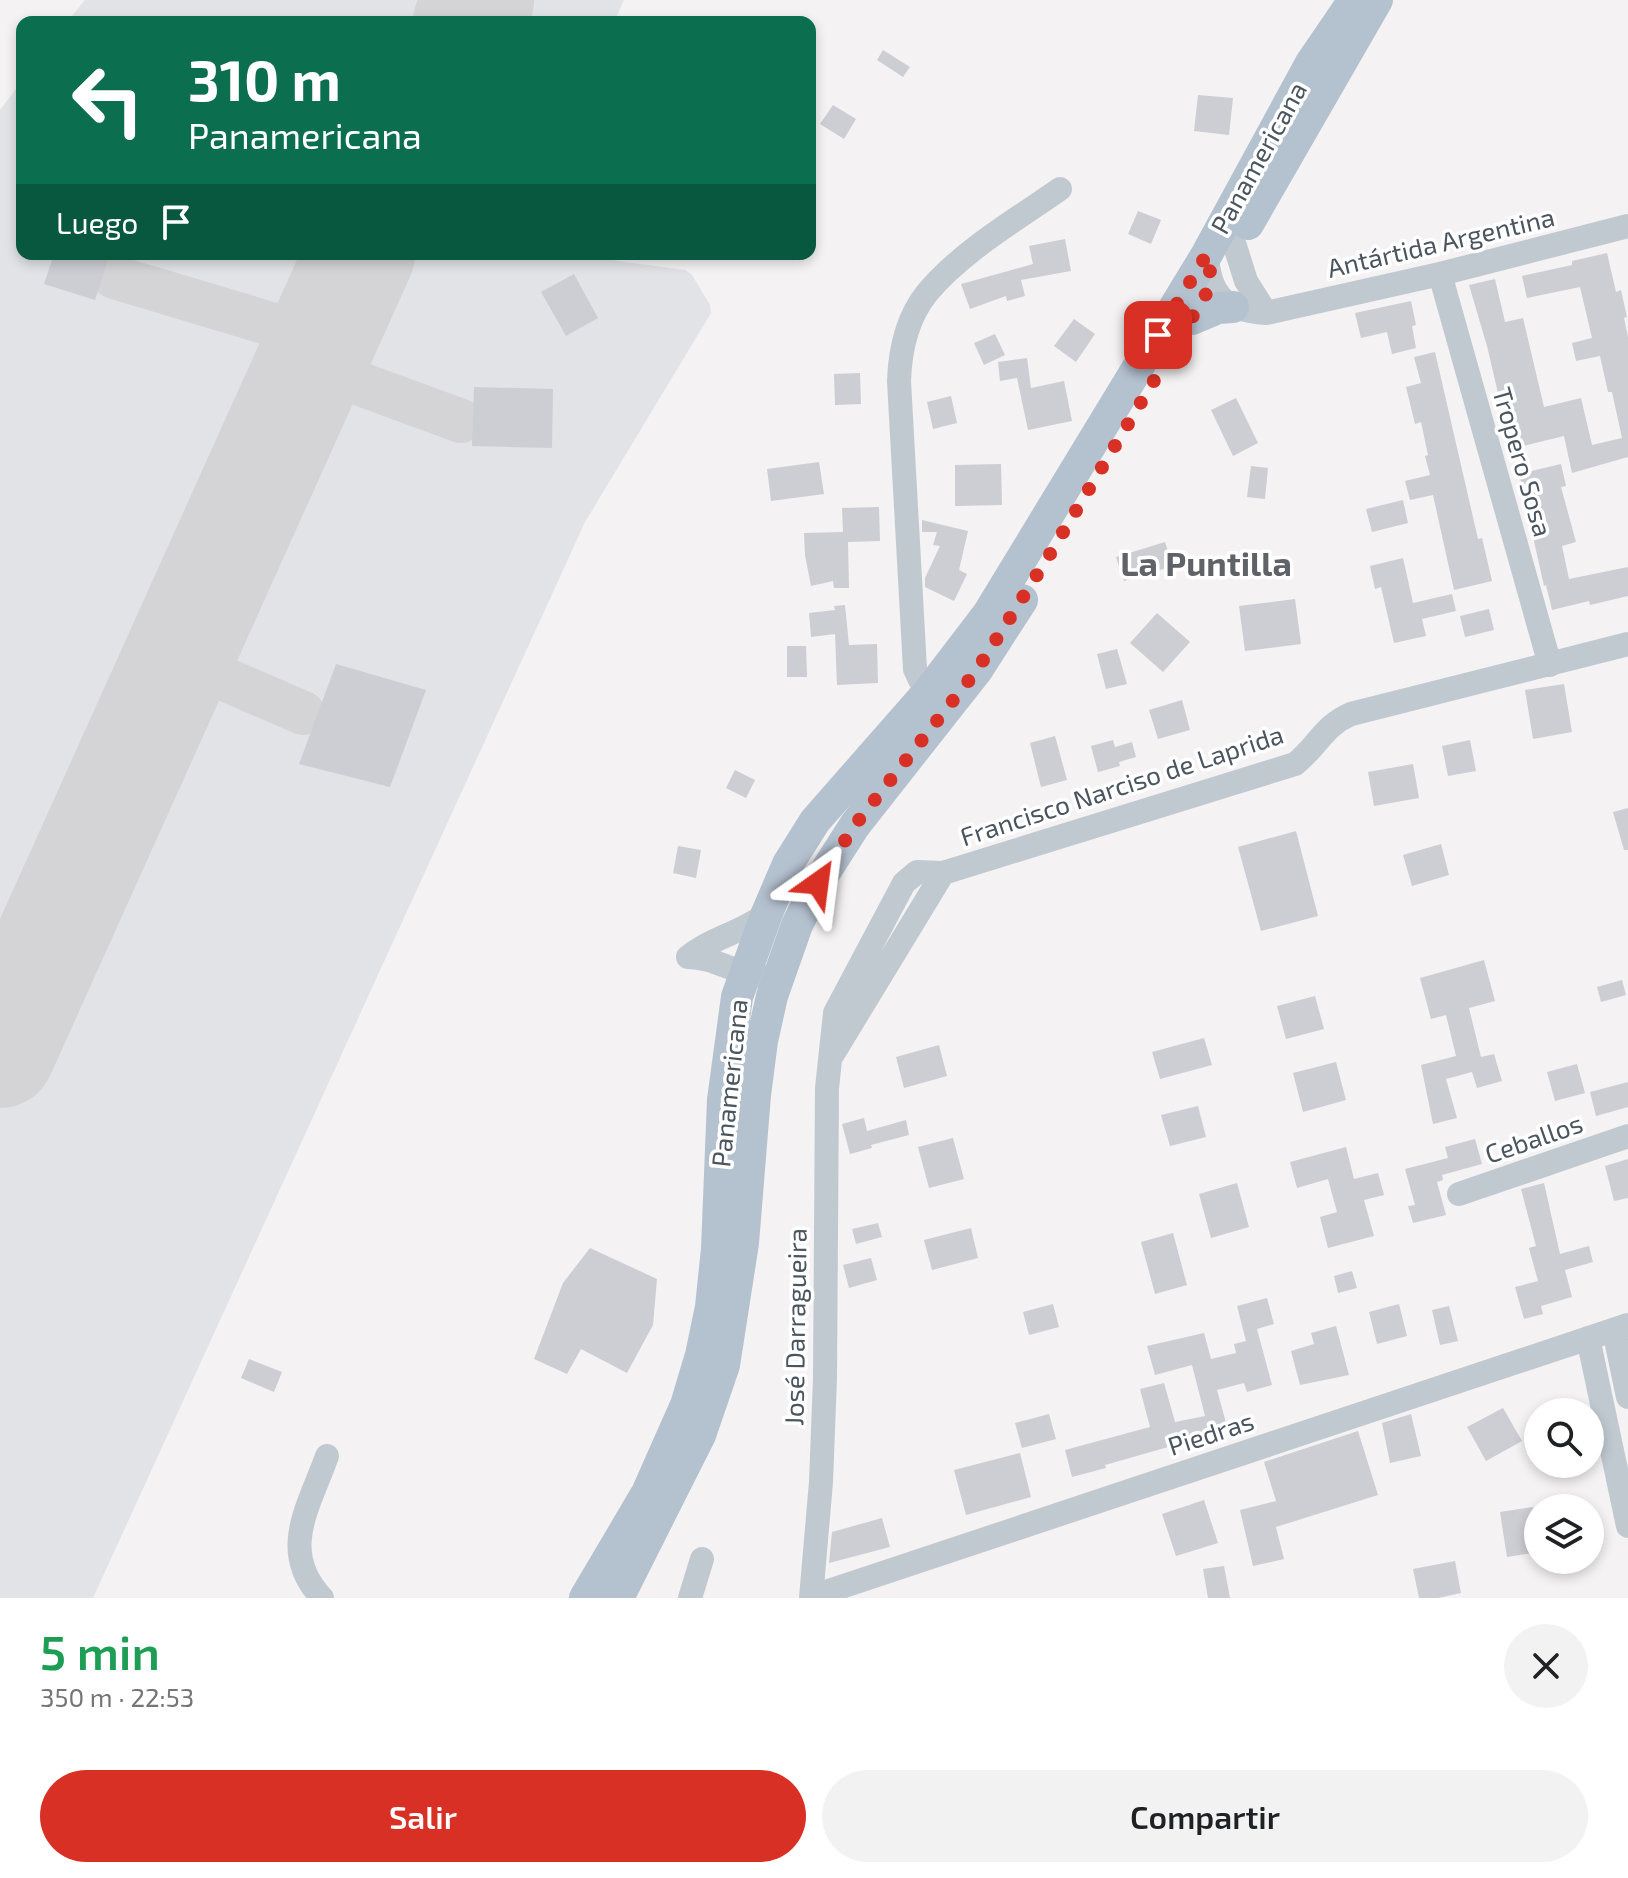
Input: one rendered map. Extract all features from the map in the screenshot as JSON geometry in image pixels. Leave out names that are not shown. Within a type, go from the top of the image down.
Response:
[{"type":"main road","name":"Panamericana","points":[[618,1598],[700,1435],[724,1365],[743,1243],[762,1041],[779,975],[797,925],[836,853],[977,670],[1192,319],[1218,308],[1222,273],[1311,63],[1354,0]]},
{"type":"main road","name":"Panamericana","points":[[585,1598],[647,1493],[686,1405],[701,1355],[711,1307],[717,1249],[729,1047],[744,973],[788,864],[815,821],[930,690],[988,614],[1028,550],[1222,273],[1377,0]]},
{"type":"street","points":[[930,690],[915,669],[900,357],[910,323],[926,294],[951,269],[993,236],[1060,189]]},
{"type":"street","name":"Antártida Argentina","points":[[1222,273],[1245,312],[1266,313],[1440,274],[1628,226]]},
{"type":"street","points":[[1222,273],[1246,281],[1266,313]]},
{"type":"street","name":"Tropero Sosa","points":[[1440,274],[1550,665]]},
{"type":"street","name":"Francisco Narciso de Laprida","points":[[943,873],[1295,764],[1308,754],[1324,730],[1336,720],[1351,714],[1628,644]]},
{"type":"street","name":"José Darragueira","points":[[811,1597],[821,1482],[825,1378],[827,1088],[832,1025],[835,1013],[904,883],[917,872],[943,873]]},
{"type":"street","points":[[767,913],[752,926],[700,947],[688,957],[717,961],[744,973],[765,977],[779,975]]},
{"type":"street","name":"Ceballos","points":[[1459,1194],[1628,1136]]},
{"type":"street","points":[[1621,1327],[1628,1397]]},
{"type":"street","name":"Piedras","points":[[811,1597],[1621,1327]]},
{"type":"street","points":[[1588,1338],[1628,1526]]},
{"type":"street","points":[[322,1598],[305,1574],[297,1549],[327,1456]]},
{"type":"street","points":[[690,1598],[702,1559]]},
{"type":"shaded area","points":[[85,0],[624,0],[617,16],[72,16]]},
{"type":"shaded area","points":[[16,89],[16,260],[611,260],[685,270],[692,275],[710,305],[711,313],[585,522],[93,1598],[0,1598],[0,110]]},
{"type":"building","points":[[883,50],[910,67],[903,77],[877,60]]},
{"type":"building","points":[[1198,95],[1233,98],[1229,135],[1194,131]]},
{"type":"building","points":[[833,105],[856,119],[844,139],[820,124]]},
{"type":"building","points":[[1138,211],[1161,220],[1151,244],[1128,234]]},
{"type":"building","points":[[1065,239],[1071,271],[1021,280],[1025,296],[1007,301],[1006,296],[970,309],[961,284],[1033,264],[1029,246]]},
{"type":"building","points":[[1607,253],[1616,292],[1621,290],[1627,317],[1624,318],[1628,337],[1628,457],[1572,473],[1564,436],[1511,449],[1469,285],[1495,279],[1505,322],[1523,318],[1544,407],[1581,398],[1592,445],[1622,438],[1600,356],[1576,361],[1572,343],[1592,338],[1580,287],[1527,298],[1522,276],[1572,265],[1572,261]]},
{"type":"building","points":[[52,260],[108,260],[95,300],[44,284]]},
{"type":"building","points":[[574,274],[598,318],[566,336],[541,292]]},
{"type":"building","points":[[1411,301],[1416,325],[1412,326],[1416,348],[1392,354],[1387,332],[1361,338],[1355,313]]},
{"type":"building","points":[[1074,319],[1095,334],[1076,362],[1054,346]]},
{"type":"building","points":[[995,334],[1005,355],[984,365],[974,343]]},
{"type":"building","points":[[1435,352],[1478,539],[1482,538],[1492,581],[1454,590],[1433,495],[1410,500],[1405,481],[1430,475],[1421,422],[1415,424],[1406,387],[1421,383],[1414,357]]},
{"type":"building","points":[[1027,358],[1031,388],[1064,381],[1072,421],[1028,430],[1017,378],[1000,381],[998,362]]},
{"type":"building","points":[[860,373],[861,404],[835,405],[834,374]]},
{"type":"building","points":[[474,387],[553,389],[552,448],[472,446]]},
{"type":"building","points":[[951,396],[957,423],[933,429],[927,402]]},
{"type":"building","points":[[1236,398],[1258,443],[1233,456],[1211,410]]},
{"type":"building","points":[[819,462],[824,494],[771,501],[767,469]]},
{"type":"building","points":[[1001,464],[1002,505],[955,506],[955,465]]},
{"type":"building","points":[[1561,464],[1566,486],[1561,487],[1576,542],[1562,546],[1569,579],[1628,567],[1628,596],[1552,610],[1519,474]]},
{"type":"building","points":[[1251,466],[1268,468],[1265,499],[1247,497]]},
{"type":"building","points":[[1403,500],[1408,523],[1372,532],[1366,509]]},
{"type":"building","points":[[879,507],[880,541],[848,542],[849,588],[834,588],[833,581],[811,586],[804,533],[843,532],[842,508]]},
{"type":"building","points":[[922,520],[968,531],[959,570],[967,574],[954,601],[925,587],[925,578],[940,546],[933,545],[937,532],[922,532]]},
{"type":"building","points":[[1165,542],[1173,566],[1124,581],[1116,557]]},
{"type":"building","points":[[1403,558],[1413,603],[1452,594],[1456,611],[1422,619],[1426,636],[1394,643],[1381,587],[1375,589],[1370,566]]},
{"type":"building","points":[[1295,599],[1301,644],[1245,651],[1239,606]]},
{"type":"building","points":[[845,605],[849,645],[877,644],[878,683],[837,685],[835,634],[811,637],[809,613],[835,610],[834,606]]},
{"type":"building","points":[[1489,609],[1494,630],[1465,637],[1460,616]]},
{"type":"building","points":[[1157,613],[1190,642],[1163,672],[1130,643]]},
{"type":"building","points":[[787,646],[806,646],[807,677],[787,677]]},
{"type":"building","points":[[1117,649],[1127,684],[1106,689],[1097,654]]},
{"type":"building","points":[[336,664],[426,690],[390,787],[299,764]]},
{"type":"building","points":[[1564,684],[1572,732],[1533,739],[1525,690]]},
{"type":"building","points":[[1182,700],[1190,730],[1158,739],[1149,710]]},
{"type":"building","points":[[1055,736],[1067,780],[1041,787],[1030,743]]},
{"type":"building","points":[[1113,740],[1115,747],[1132,742],[1136,757],[1119,762],[1120,766],[1098,772],[1091,746]]},
{"type":"building","points":[[1470,740],[1476,771],[1448,776],[1442,746]]},
{"type":"building","points":[[1413,764],[1419,798],[1374,806],[1368,772]]},
{"type":"building","points":[[735,770],[755,780],[746,798],[726,788]]},
{"type":"building","points":[[1628,808],[1628,850],[1624,850],[1613,812]]},
{"type":"building","points":[[1296,831],[1318,916],[1261,931],[1238,847]]},
{"type":"building","points":[[1441,844],[1449,875],[1412,886],[1403,855]]},
{"type":"building","points":[[678,846],[701,850],[696,878],[673,873]]},
{"type":"building","points":[[1484,960],[1495,1001],[1469,1008],[1481,1057],[1494,1054],[1502,1081],[1477,1088],[1472,1072],[1446,1079],[1457,1118],[1433,1124],[1421,1065],[1456,1056],[1446,1015],[1431,1019],[1420,978]]},
{"type":"building","points":[[1622,980],[1626,995],[1601,1002],[1597,987]]},
{"type":"building","points":[[1315,996],[1324,1029],[1286,1039],[1277,1006]]},
{"type":"building","points":[[1204,1038],[1212,1065],[1160,1079],[1152,1052]]},
{"type":"building","points":[[939,1045],[947,1076],[904,1088],[896,1057]]},
{"type":"building","points":[[1336,1062],[1346,1100],[1303,1112],[1293,1073]]},
{"type":"building","points":[[1577,1064],[1585,1093],[1555,1101],[1547,1072]]},
{"type":"building","points":[[1628,1082],[1628,1107],[1596,1116],[1590,1092]]},
{"type":"building","points":[[1198,1106],[1206,1137],[1170,1146],[1161,1115]]},
{"type":"building","points":[[864,1118],[867,1131],[906,1120],[909,1135],[850,1154],[842,1124]]},
{"type":"building","points":[[953,1138],[964,1179],[929,1188],[918,1147]]},
{"type":"building","points":[[1475,1139],[1482,1164],[1442,1175],[1443,1180],[1437,1182],[1446,1215],[1413,1223],[1408,1206],[1415,1205],[1405,1169],[1448,1158],[1445,1147]]},
{"type":"building","points":[[1346,1147],[1354,1179],[1378,1173],[1384,1195],[1364,1200],[1374,1236],[1328,1248],[1320,1217],[1337,1212],[1328,1179],[1297,1188],[1290,1162]]},
{"type":"building","points":[[1628,1159],[1628,1198],[1614,1201],[1605,1166]]},
{"type":"building","points":[[1237,1183],[1249,1227],[1211,1238],[1199,1194]]},
{"type":"building","points":[[1544,1183],[1560,1254],[1589,1246],[1593,1262],[1565,1270],[1572,1297],[1541,1306],[1543,1314],[1524,1319],[1515,1287],[1538,1281],[1529,1248],[1536,1246],[1521,1189]]},
{"type":"building","points":[[878,1223],[882,1237],[856,1244],[852,1229]]},
{"type":"building","points":[[971,1228],[978,1258],[932,1270],[924,1240]]},
{"type":"building","points":[[1173,1233],[1187,1285],[1155,1294],[1141,1242]]},
{"type":"building","points":[[590,1248],[657,1279],[653,1325],[627,1373],[581,1349],[567,1374],[534,1359],[563,1283]]},
{"type":"building","points":[[871,1258],[877,1280],[849,1288],[843,1265]]},
{"type":"building","points":[[1352,1271],[1357,1288],[1338,1293],[1334,1276]]},
{"type":"building","points":[[1267,1298],[1274,1324],[1257,1329],[1272,1385],[1247,1392],[1244,1383],[1217,1390],[1228,1430],[1072,1477],[1065,1450],[1150,1427],[1140,1389],[1164,1383],[1175,1422],[1205,1416],[1192,1365],[1155,1375],[1147,1346],[1204,1333],[1211,1359],[1236,1353],[1234,1344],[1246,1341],[1237,1306]]},
{"type":"building","points":[[1053,1304],[1059,1327],[1029,1335],[1023,1312]]},
{"type":"building","points":[[1399,1304],[1407,1336],[1377,1344],[1369,1312]]},
{"type":"building","points":[[1449,1306],[1458,1341],[1440,1345],[1432,1310]]},
{"type":"building","points":[[1336,1326],[1349,1375],[1300,1385],[1291,1351],[1314,1344],[1311,1333]]},
{"type":"building","points":[[249,1359],[282,1372],[274,1392],[241,1378]]},
{"type":"building","points":[[1503,1408],[1522,1441],[1486,1461],[1467,1427]]},
{"type":"building","points":[[1049,1414],[1056,1439],[1022,1448],[1015,1423]]},
{"type":"building","points":[[1411,1414],[1421,1456],[1390,1463],[1382,1423]]},
{"type":"building","points":[[1358,1431],[1378,1495],[1276,1527],[1284,1559],[1253,1566],[1240,1510],[1276,1501],[1264,1462]]},
{"type":"building","points":[[1020,1453],[1031,1497],[966,1515],[954,1470]]},
{"type":"building","points":[[1204,1500],[1218,1543],[1176,1556],[1162,1514]]},
{"type":"building","points":[[1524,1508],[1524,1554],[1507,1557],[1500,1512]]},
{"type":"building","points":[[882,1518],[890,1547],[829,1563],[832,1532]]},
{"type":"building","points":[[1455,1561],[1461,1593],[1419,1598],[1413,1569]]},
{"type":"building","points":[[1224,1566],[1230,1598],[1208,1598],[1203,1569]]},
{"type":"taxiway","points":[[114,277],[321,339]]},
{"type":"taxiway","points":[[343,290],[336,343],[345,372]]},
{"type":"taxiway","points":[[292,403],[341,382],[355,382],[461,421]]},
{"type":"taxiway","points":[[191,627],[188,647],[199,668]]},
{"type":"taxiway","points":[[161,693],[184,671],[199,668],[303,713]]},
{"type":"runway","points":[[471,16],[479,0]]},
{"type":"runway","points":[[0,1053],[357,260]]},
{"type":"district","name":"La Puntilla","points":[[1206,564]]},
{"type":"route","points":[[818,883],[855,825],[977,670],[1047,559],[1212,284],[1207,254],[1158,335]]}]
